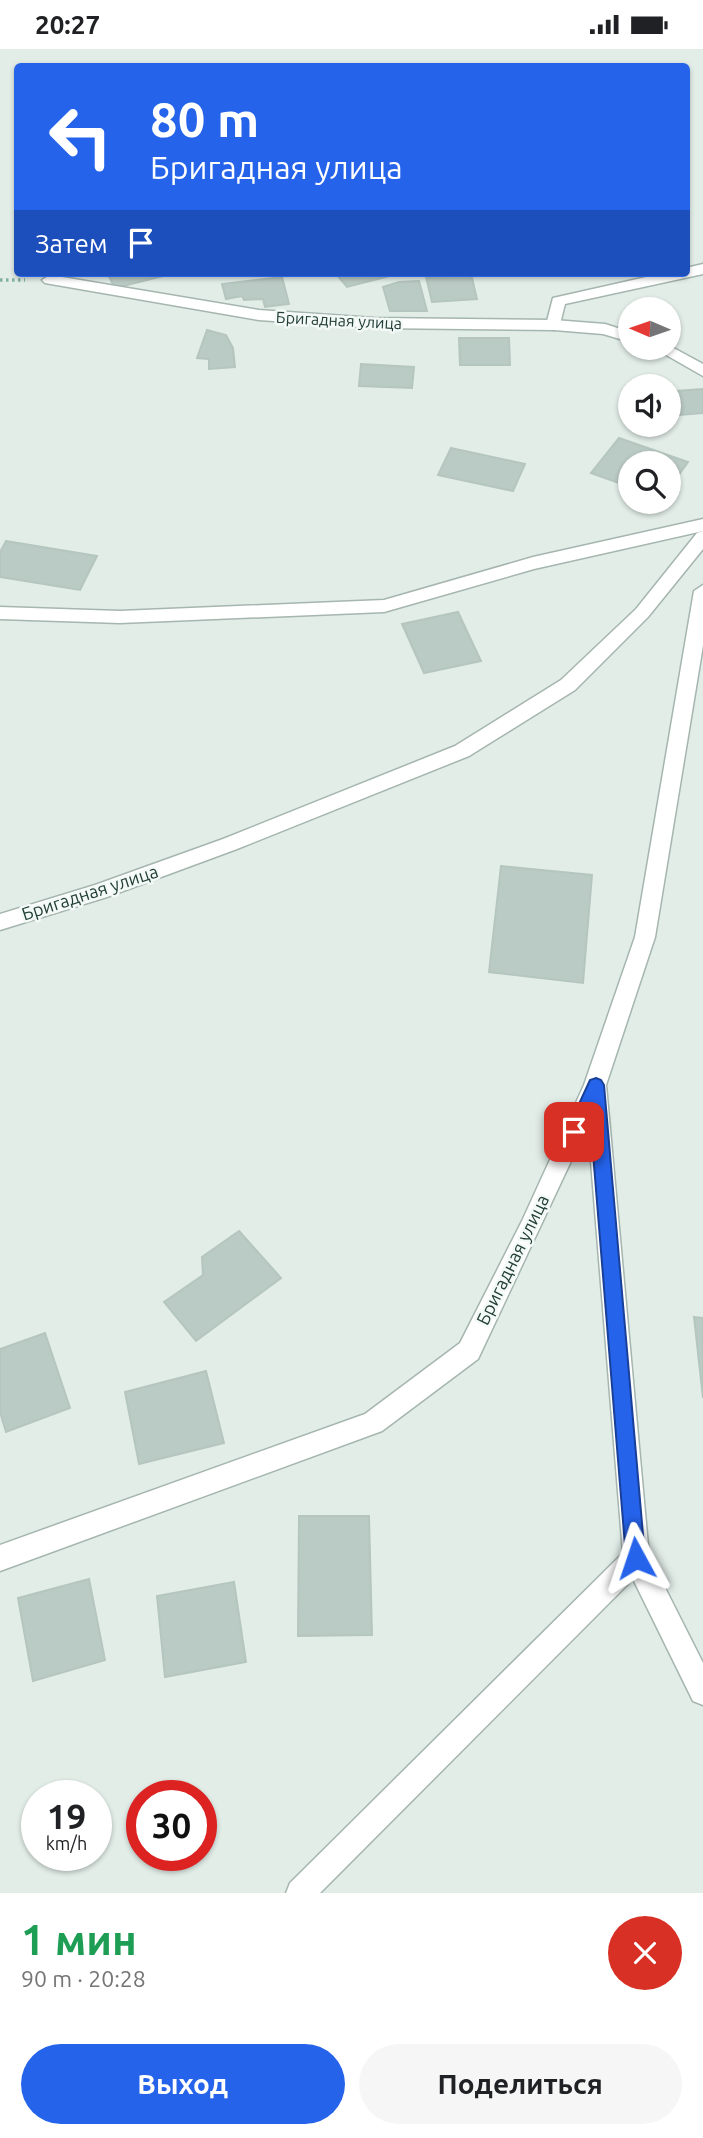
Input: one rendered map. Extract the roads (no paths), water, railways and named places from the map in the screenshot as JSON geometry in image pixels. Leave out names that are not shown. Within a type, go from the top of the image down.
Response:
[{"type":"street","points":[[554,325],[558,301],[667,277]]},
{"type":"street","name":"Бригадная улица","points":[[50,281],[259,315],[374,324],[554,325],[605,329],[618,333]]},
{"type":"street","points":[[681,359],[703,371]]},
{"type":"street","points":[[0,613],[120,617],[384,606],[533,563],[703,525]]},
{"type":"street","name":"Бригадная улица","points":[[0,922],[100,891],[230,844],[463,751],[568,685],[642,613],[703,537]]},
{"type":"street","name":"Бригадная улица","points":[[0,1558],[373,1423],[469,1350],[531,1226],[596,1085],[645,937],[703,591]]},
{"type":"street","points":[[596,1085],[636,1558],[703,1691]]},
{"type":"street","points":[[300,1893],[636,1558]]}]
